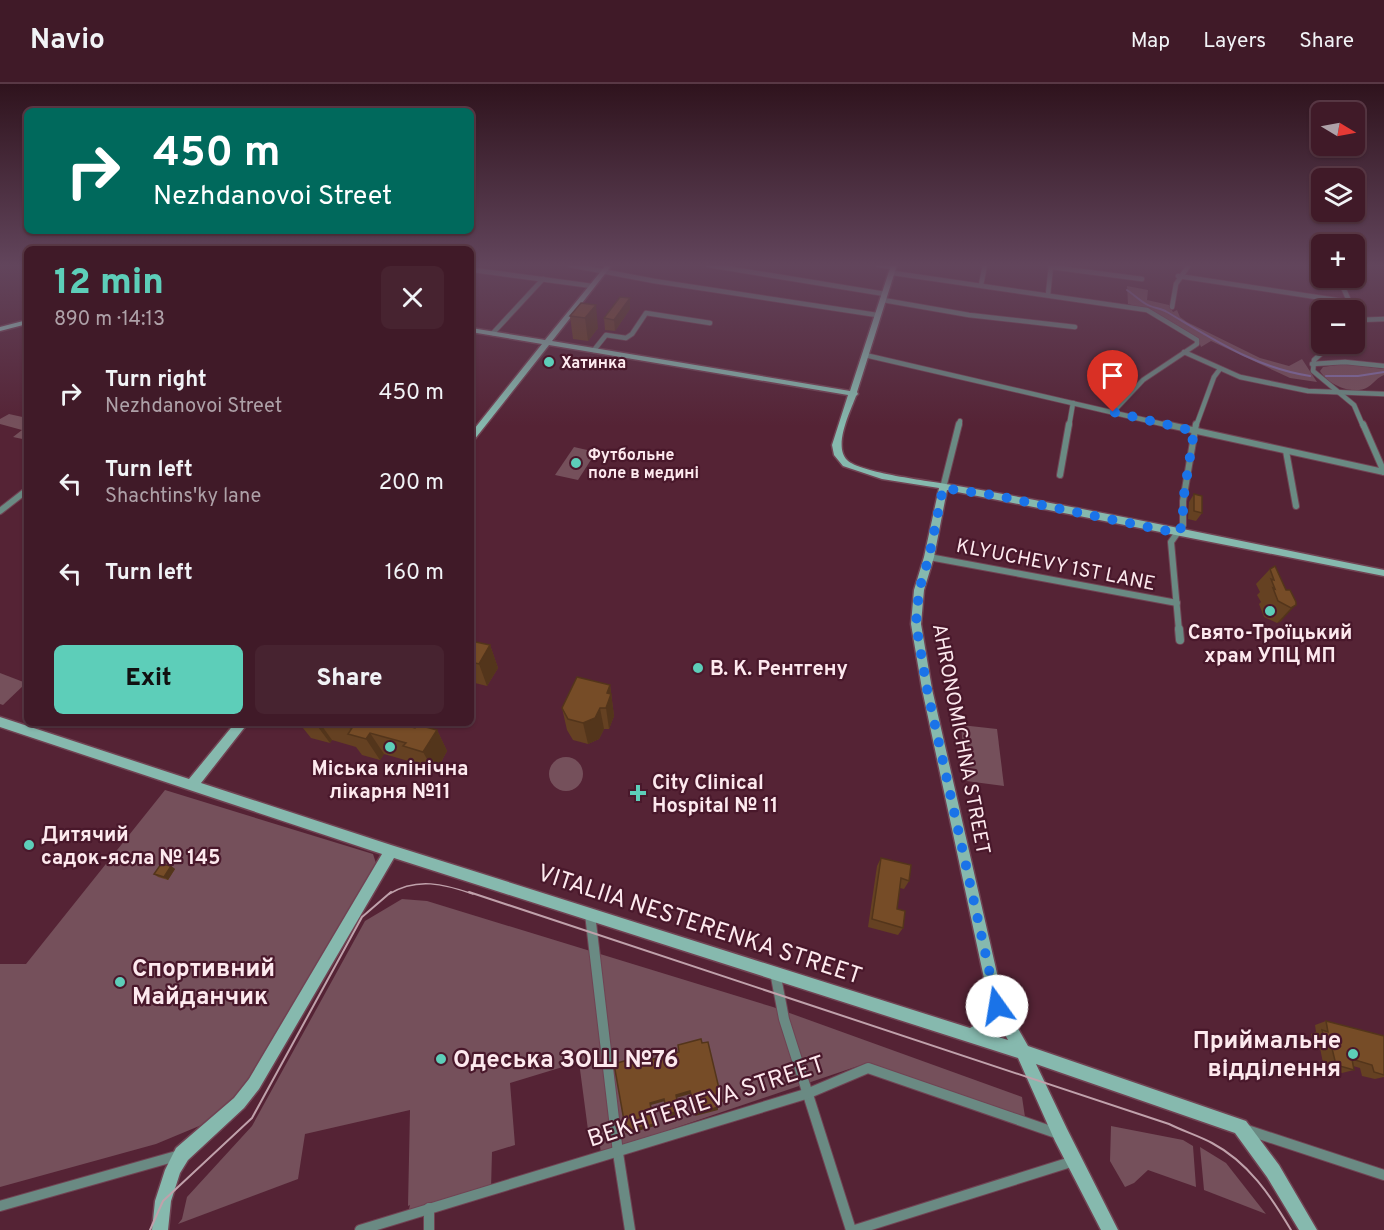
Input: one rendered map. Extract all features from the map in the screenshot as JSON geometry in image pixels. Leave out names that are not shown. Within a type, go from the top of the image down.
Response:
[{"type":"main road","points":[[0,329],[24,323]]},
{"type":"street","points":[[493,333],[506,318]]},
{"type":"street","points":[[474,434],[567,318]]},
{"type":"street","points":[[594,350],[606,335],[626,338],[632,334],[642,318]]},
{"type":"street","points":[[681,318],[710,323]]},
{"type":"street","points":[[876,318],[854,394],[836,444],[841,460],[854,468],[943,488],[993,495],[1384,573]]},
{"type":"street","points":[[1000,318],[1075,327]]},
{"type":"street","points":[[1113,412],[1143,380],[1197,344],[1197,340],[1161,318]]},
{"type":"street","points":[[1365,321],[1384,319]]},
{"type":"street","points":[[474,330],[854,394]]},
{"type":"street","points":[[1184,352],[1237,376],[1297,389],[1384,394]]},
{"type":"street","points":[[1312,364],[1321,354]]},
{"type":"street","points":[[865,355],[1384,472]]},
{"type":"street","points":[[1312,364],[1345,362],[1384,366]]},
{"type":"street","points":[[1312,364],[1316,375],[1339,391],[1353,405],[1384,472]]},
{"type":"street","points":[[1180,640],[1171,542],[1183,525],[1183,501],[1194,431],[1214,377],[1220,369]]},
{"type":"street","points":[[1060,475],[1073,403]]},
{"type":"street","points":[[943,488],[960,420]]},
{"type":"street","points":[[1286,451],[1296,506]]},
{"type":"street","name":"AHRONOMICHNA STREET","points":[[943,488],[929,557],[919,590],[916,611],[919,642],[997,1006],[1023,1052],[1061,1135],[1110,1230]]},
{"type":"street","points":[[0,510],[24,492]]},
{"type":"street","name":"KLYUCHEVY 1ST LANE","points":[[929,557],[1177,603]]},
{"type":"street","name":"VITALIIA NESTERENKA STREET","points":[[0,722],[391,851],[590,912],[972,1035],[1384,1175]]},
{"type":"street","points":[[192,785],[240,726]]},
{"type":"street","points":[[160,1230],[163,1202],[173,1170],[182,1154],[239,1103],[254,1084],[391,851]]},
{"type":"street","points":[[590,912],[618,1153],[630,1230]]},
{"type":"street","points":[[775,972],[781,1008],[853,1230],[1074,1161]]},
{"type":"street","points":[[972,1035],[992,1024],[997,1006]]},
{"type":"street","name":"BEKHTERIEVA STREET","points":[[360,1230],[809,1093],[868,1068],[1061,1135]]},
{"type":"street","points":[[1240,1127],[1273,1171],[1306,1229]]},
{"type":"street","points":[[0,1206],[182,1154]]},
{"type":"street","points":[[429,1208],[429,1230]]},
{"type":"shaded area","points":[[1164,318],[1182,318],[1260,358],[1289,366],[1302,359],[1317,382],[1290,378],[1211,341],[1201,347],[1198,339]]},
{"type":"shaded area","points":[[1344,364],[1384,369],[1384,375],[1368,387],[1349,390],[1335,385],[1320,371],[1323,367]]},
{"type":"shaded area","points":[[9,414],[24,417],[24,439],[13,437],[22,430],[0,424],[0,419]]},
{"type":"shaded area","name":"Футбольне поле в медині","points":[[574,447],[596,452],[578,480],[555,475]]},
{"type":"shaded area","points":[[0,673],[24,682],[24,685],[3,705],[0,704]]},
{"type":"shaded area","points":[[961,725],[997,729],[1004,786],[966,781]]},
{"type":"shaded area","points":[[566,757],[578,762],[583,774],[578,786],[566,791],[554,786],[549,774],[554,762]]},
{"type":"shaded area","points":[[165,790],[373,854],[376,863],[373,876],[251,1075],[229,1103],[204,1124],[156,1144],[0,1187],[0,964],[26,964]]},
{"type":"shaded area","points":[[402,899],[427,901],[773,1007],[1022,1097],[1025,1117],[867,1063],[601,1153],[598,1133],[588,1130],[579,1062],[510,1083],[515,1145],[492,1152],[491,1189],[408,1213],[410,1205],[408,1206],[410,1110],[305,1134],[298,1179],[178,1224],[182,1219],[187,1197],[252,1126],[365,921]]},
{"type":"shaded area","points":[[1111,1126],[1183,1140],[1193,1146],[1196,1187],[1148,1170],[1134,1183],[1125,1187],[1110,1161]]},
{"type":"shaded area","points":[[1200,1147],[1226,1163],[1266,1214],[1204,1190]]},
{"type":"building","points":[[1194,494],[1202,496],[1202,513],[1194,511]]},
{"type":"building","points":[[1275,566],[1286,590],[1290,590],[1296,602],[1296,605],[1291,608],[1278,601],[1273,588],[1275,589],[1270,569]]},
{"type":"building","points":[[474,642],[490,645],[479,664],[474,663]]},
{"type":"building","points":[[577,677],[610,685],[607,693],[611,694],[606,708],[600,708],[595,718],[583,723],[568,719],[562,708]]},
{"type":"building","points":[[344,726],[415,728],[422,726],[437,730],[423,752],[403,746],[406,743],[370,733],[366,739],[348,734],[352,728]]},
{"type":"building","points":[[881,858],[911,865],[909,881],[901,878],[897,909],[905,911],[903,928],[872,919]]},
{"type":"building","points":[[161,864],[171,866],[164,877],[154,874]]},
{"type":"building","name":"Приймальне відділення","points":[[1326,1021],[1384,1036],[1384,1075],[1374,1072],[1372,1065],[1352,1059],[1354,1070],[1336,1065],[1331,1044],[1325,1042],[1322,1030],[1328,1032]]},
{"type":"building","points":[[701,1039],[702,1043],[708,1042],[722,1101],[717,1103],[718,1107],[696,1114],[690,1091],[676,1095],[679,1111],[667,1114],[664,1099],[650,1103],[654,1124],[626,1132],[614,1064],[641,1056],[642,1062],[679,1052],[678,1045]]},
{"type":"waterway","points":[[1178,318],[1253,359],[1290,372],[1310,376]]},
{"type":"waterway","points":[[1326,376],[1358,376],[1384,372]]},
{"type":"tram line","points":[[389,894],[410,885],[420,884],[452,887],[473,894]]},
{"type":"tram line","points":[[150,1230],[163,1201],[252,1118],[362,917],[391,892]]},
{"type":"tram line","points":[[469,892],[1169,1124],[1212,1143],[1237,1160],[1258,1181],[1291,1230]]},
{"type":"place","name":"Хатинка","points":[[549,362]]},
{"type":"place","name":"Футбольне поле в медині","points":[[576,463]]},
{"type":"place","name":"Свято-Троїцький храм УПЦ МП","points":[[1270,611]]},
{"type":"place","name":"В. К. Рентгену","points":[[698,668]]},
{"type":"place","name":"Міська клінічна лікарня №11","points":[[390,747]]},
{"type":"place","name":"City Clinical Hospital № 11","points":[[638,793]]},
{"type":"place","name":"Дитячий садок-ясла № 145","points":[[29,845]]},
{"type":"place","name":"Спортивний Майданчик","points":[[120,982]]},
{"type":"place","name":"Приймальне відділення","points":[[1353,1054]]},
{"type":"place","name":"Одеська ЗОШ №76","points":[[441,1059]]},
{"type":"route","points":[[997,1006],[927,689],[916,624],[919,590],[929,557],[943,488],[993,495],[1177,533],[1184,521],[1183,501],[1194,431],[1113,412]]}]
